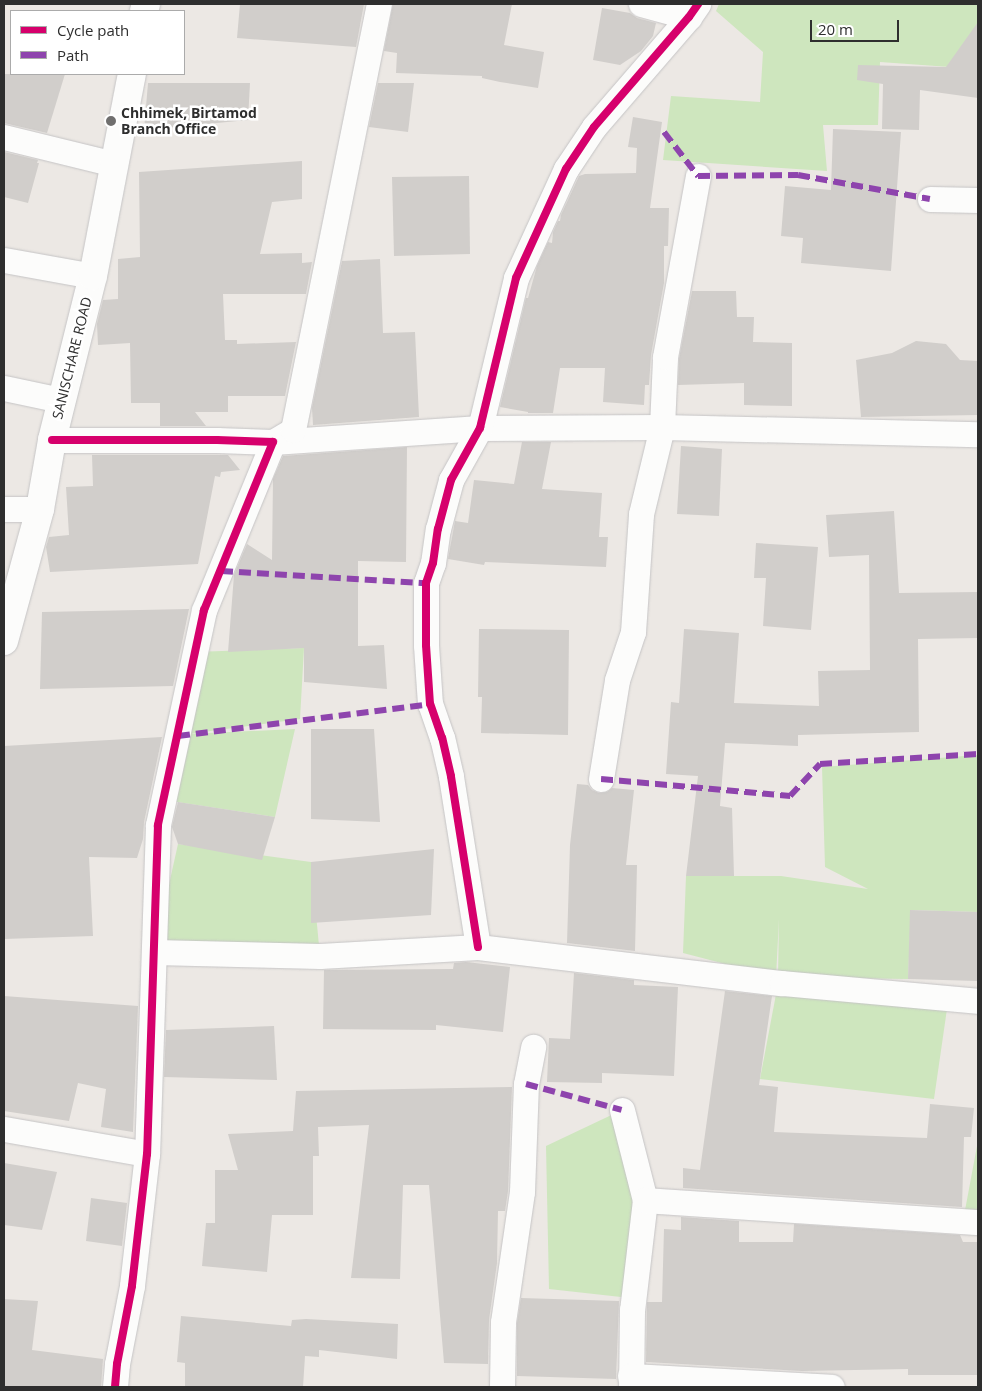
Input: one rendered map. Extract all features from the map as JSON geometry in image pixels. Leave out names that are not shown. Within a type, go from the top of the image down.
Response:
[{"type":"street","points":[[115,1387],[117,1364],[132,1286],[147,1154],[158,825],[204,610],[273,442],[293,430],[379,4]]},
{"type":"street","points":[[641,4],[693,10]]},
{"type":"street","points":[[478,946],[451,776],[442,738],[430,704],[426,645],[426,583],[433,563],[438,529],[451,480],[480,428],[516,278],[566,169],[594,127],[693,10]]},
{"type":"street","name":"SANISCHARE ROAD","points":[[4,641],[40,509],[52,440],[93,276],[132,75]]},
{"type":"street","points":[[4,137],[114,164]]},
{"type":"street","points":[[601,779],[617,680],[633,632],[641,514],[662,427],[665,357],[698,176]]},
{"type":"street","points":[[930,199],[978,200]]},
{"type":"street","points":[[4,260],[93,276]]},
{"type":"street","points":[[4,388],[62,400]]},
{"type":"street","points":[[52,440],[273,442],[480,428],[662,427],[978,434]]},
{"type":"street","points":[[4,509],[40,509]]},
{"type":"street","points":[[154,952],[320,956],[478,946],[782,983],[978,1001]]},
{"type":"street","points":[[502,1387],[503,1322],[522,1192],[526,1084],[533,1047]]},
{"type":"street","points":[[622,1110],[645,1200],[632,1310],[631,1382],[832,1387]]},
{"type":"street","points":[[4,1129],[147,1154]]},
{"type":"street","points":[[645,1200],[978,1222]]},
{"type":"green space","points":[[719,4],[978,4],[978,69],[880,62],[878,125],[823,125],[827,171],[663,160],[671,96],[760,102],[763,52],[716,11]]},
{"type":"green space","points":[[304,648],[300,719],[188,734],[295,729],[275,817],[164,800],[195,652]]},
{"type":"green space","points":[[978,755],[978,912],[911,910],[908,979],[778,977],[779,919],[776,977],[683,953],[686,876],[781,876],[868,889],[825,867],[822,767]]},
{"type":"green space","points":[[178,844],[311,862],[320,956],[154,952]]},
{"type":"green space","points":[[777,989],[947,1009],[934,1099],[760,1079]]},
{"type":"green space","points":[[622,1110],[640,1201],[630,1298],[549,1289],[546,1146]]},
{"type":"green space","points":[[978,1130],[978,1222],[963,1221],[977,1146]]},
{"type":"building","points":[[240,4],[364,4],[356,47],[237,38]]},
{"type":"building","points":[[393,4],[512,4],[504,45],[544,52],[538,88],[500,82],[482,78],[482,76],[396,73],[397,53],[384,51]]},
{"type":"building","points":[[602,8],[630,13],[637,18],[656,23],[653,36],[641,51],[620,65],[593,60]]},
{"type":"building","points":[[978,22],[978,98],[920,90],[919,130],[882,129],[883,84],[857,80],[858,65],[946,67]]},
{"type":"building","points":[[4,74],[65,75],[47,133],[4,123]]},
{"type":"building","points":[[148,83],[250,83],[248,120],[144,130]]},
{"type":"building","points":[[378,83],[414,83],[408,132],[369,127]]},
{"type":"building","points":[[633,117],[662,122],[650,208],[669,208],[668,246],[664,246],[664,283],[651,355],[649,385],[645,385],[644,405],[603,402],[605,368],[560,368],[553,413],[528,413],[500,407],[526,298],[528,298],[537,266],[548,242],[552,243],[553,232],[558,221],[560,221],[579,176],[585,174],[636,173],[637,148],[628,147]]},
{"type":"building","points":[[833,129],[901,132],[891,271],[801,263],[803,238],[781,236],[785,186],[831,190]]},
{"type":"building","points":[[4,152],[38,160],[37,163],[39,163],[28,203],[4,197]]},
{"type":"building","points":[[302,161],[302,199],[272,202],[260,254],[302,253],[302,263],[312,262],[306,294],[223,294],[225,340],[237,340],[237,344],[296,342],[285,396],[228,396],[228,412],[195,412],[206,426],[160,426],[160,403],[131,403],[130,343],[98,345],[97,324],[103,300],[118,299],[118,259],[140,257],[139,172]]},
{"type":"building","points":[[469,176],[470,254],[394,256],[392,177]]},
{"type":"building","points":[[380,259],[383,333],[415,332],[419,417],[313,425],[312,408],[342,261]]},
{"type":"building","points":[[692,291],[736,291],[737,317],[754,317],[753,342],[792,343],[792,406],[744,405],[744,383],[678,385],[679,359]]},
{"type":"building","points":[[916,341],[946,344],[960,360],[978,361],[978,415],[861,417],[856,360],[892,353]]},
{"type":"building","points":[[522,442],[551,442],[542,489],[602,493],[599,537],[608,537],[606,567],[485,562],[484,565],[448,559],[455,521],[468,523],[474,480],[514,484]]},
{"type":"building","points":[[681,446],[722,449],[719,516],[677,514]]},
{"type":"building","points":[[407,447],[406,562],[358,561],[358,646],[384,645],[387,689],[304,682],[304,648],[228,652],[234,575],[247,544],[272,560],[273,479],[283,456]]},
{"type":"building","points":[[92,455],[228,455],[240,470],[221,472],[220,477],[215,476],[198,564],[50,572],[46,547],[49,537],[69,535],[66,487],[93,486]]},
{"type":"building","points":[[894,511],[899,593],[978,592],[978,638],[918,639],[919,732],[798,735],[798,746],[725,743],[720,806],[732,808],[734,876],[686,876],[698,776],[666,774],[671,702],[679,703],[684,629],[739,633],[734,703],[819,706],[818,671],[870,670],[869,555],[829,557],[826,515]]},
{"type":"building","points":[[756,543],[818,547],[811,630],[763,626],[766,578],[754,578]]},
{"type":"building","points":[[189,609],[173,686],[40,689],[42,612]]},
{"type":"building","points":[[479,629],[569,630],[568,735],[481,733],[482,697],[478,697]]},
{"type":"building","points":[[311,729],[374,729],[380,822],[311,819]]},
{"type":"building","points":[[162,737],[144,822],[143,839],[137,858],[89,857],[93,936],[4,939],[4,746]]},
{"type":"building","points":[[577,784],[588,785],[592,790],[599,793],[607,792],[612,788],[634,790],[626,865],[637,865],[635,951],[567,943],[570,845]]},
{"type":"building","points":[[178,802],[275,817],[262,860],[178,844],[172,827]]},
{"type":"building","points":[[434,849],[431,915],[311,923],[311,862]]},
{"type":"building","points":[[910,910],[978,912],[978,981],[908,979]]},
{"type":"building","points":[[466,962],[510,967],[503,1032],[436,1025],[436,1030],[323,1029],[324,970],[453,969],[454,963]]},
{"type":"building","points":[[574,973],[634,980],[634,985],[678,987],[674,1076],[602,1073],[602,1083],[547,1082],[549,1038],[570,1039]]},
{"type":"building","points":[[725,991],[772,996],[759,1085],[778,1087],[774,1132],[927,1138],[930,1104],[974,1108],[971,1137],[964,1137],[962,1207],[683,1188],[683,1168],[700,1170]]},
{"type":"building","points":[[4,996],[138,1006],[133,1132],[101,1127],[106,1089],[78,1083],[69,1121],[4,1111]]},
{"type":"building","points":[[274,1026],[277,1080],[164,1077],[166,1030]]},
{"type":"building","points":[[512,1087],[508,1191],[505,1211],[498,1211],[497,1263],[489,1320],[488,1364],[444,1363],[429,1185],[403,1185],[400,1279],[351,1278],[369,1125],[318,1127],[319,1156],[313,1156],[313,1215],[272,1215],[267,1272],[202,1266],[206,1223],[215,1223],[215,1170],[238,1170],[228,1134],[293,1131],[296,1091]]},
{"type":"building","points":[[4,1163],[57,1172],[42,1230],[4,1225]]},
{"type":"building","points":[[91,1198],[127,1203],[122,1246],[86,1241]]},
{"type":"building","points":[[681,1217],[739,1221],[739,1242],[793,1242],[794,1224],[960,1235],[963,1242],[978,1242],[978,1375],[908,1375],[908,1369],[802,1371],[646,1362],[647,1302],[662,1302],[664,1229],[681,1230]]},
{"type":"building","points":[[521,1298],[619,1301],[616,1379],[517,1376],[517,1323]]},
{"type":"building","points":[[4,1299],[38,1301],[32,1350],[103,1359],[101,1387],[4,1387]]},
{"type":"building","points":[[181,1316],[291,1326],[292,1320],[306,1319],[398,1324],[397,1359],[319,1350],[319,1357],[305,1356],[303,1387],[185,1387],[185,1363],[177,1362]]},
{"type":"marked path","points":[[664,132],[698,176],[798,175],[930,199]]},
{"type":"marked path","points":[[221,571],[426,583]]},
{"type":"marked path","points":[[178,736],[430,704]]},
{"type":"marked path","points":[[601,779],[790,796],[820,764],[978,754]]},
{"type":"marked path","points":[[526,1084],[622,1110]]},
{"type":"cycle path","points":[[478,947],[451,776],[442,738],[430,704],[426,645],[426,583],[433,563],[438,529],[451,480],[480,428],[516,278],[566,169],[594,127],[689,17],[698,4]]},
{"type":"cycle path","points":[[52,440],[273,442],[204,610],[158,825],[147,1154],[132,1286],[117,1364],[115,1387]]},
{"type":"place","name":"Chhimek, Birtamod Branch Office","points":[[111,121]]}]
